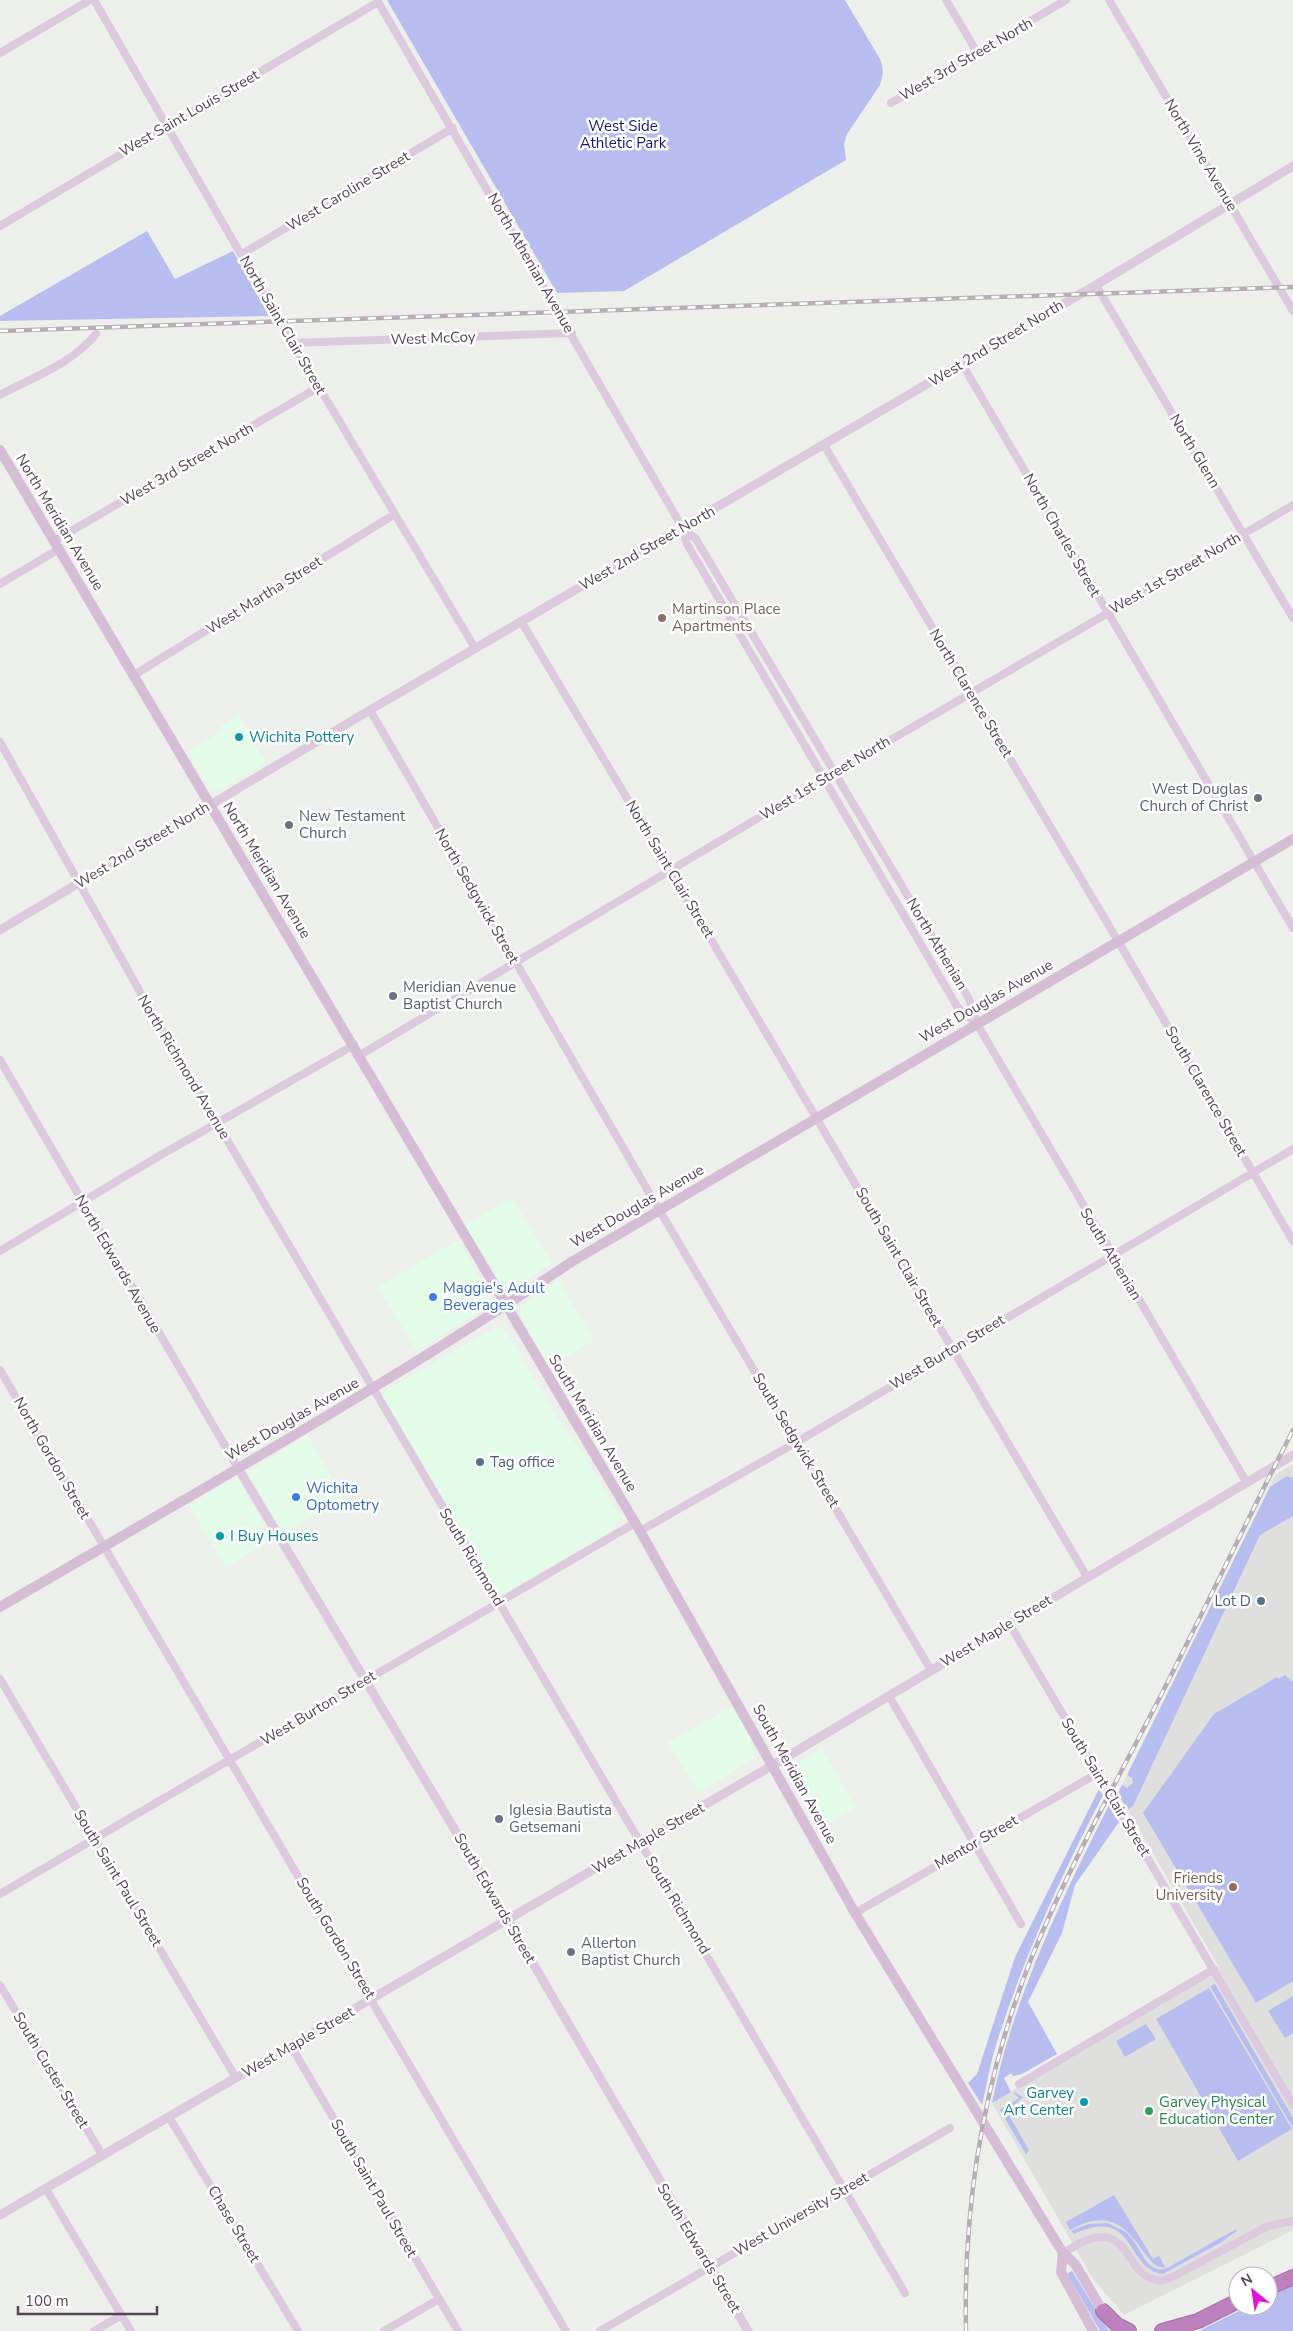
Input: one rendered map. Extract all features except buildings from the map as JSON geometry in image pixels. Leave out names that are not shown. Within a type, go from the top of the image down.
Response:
[{"type":"highway","points":[[1278,2284],[1293,2277]]},
{"type":"highway","points":[[1183,2331],[1228,2306]]},
{"type":"highway","points":[[1103,2311],[1117,2325],[1129,2331]]},
{"type":"highway","points":[[1162,2331],[1198,2321]]},
{"type":"main road","name":"North Meridian Avenue","points":[[0,450],[134,675],[168,737],[360,1055],[506,1306]]},
{"type":"main road","name":"West Douglas Avenue","points":[[0,1607],[372,1389],[573,1262],[660,1210],[1293,838]]},
{"type":"main road","name":"South Meridian Avenue","points":[[506,1306],[638,1527],[855,1913],[1063,2253],[1075,2264],[1115,2331]]},
{"type":"main road","name":"South Meridian Avenue","points":[[1063,2253],[1061,2272],[1093,2331]]},
{"type":"street","points":[[0,53],[90,0]]},
{"type":"street","name":"North Saint Clair Street","points":[[94,0],[293,343],[475,648]]},
{"type":"street","points":[[946,0],[978,54]]},
{"type":"street","name":"West 3rd Street North","points":[[891,103],[978,54],[1066,0]]},
{"type":"street","name":"North Vine Avenue","points":[[1109,0],[1293,311]]},
{"type":"street","name":"West Saint Louis Street","points":[[0,226],[378,1]]},
{"type":"street","name":"North Athenian Avenue","points":[[378,1],[682,527]]},
{"type":"street","name":"West Caroline Street","points":[[242,254],[453,128]]},
{"type":"street","name":"West 2nd Street North","points":[[0,930],[475,648],[1096,285],[1293,166]]},
{"type":"street","name":"North Glenn","points":[[1096,285],[1293,618]]},
{"type":"street","points":[[0,395],[74,355],[87,346],[96,334]]},
{"type":"street","name":"West McCoy","points":[[293,343],[572,334]]},
{"type":"street","name":"North Charles Street","points":[[962,364],[1293,928]]},
{"type":"street","name":"West 3rd Street North","points":[[0,584],[57,545],[319,387]]},
{"type":"street","name":"North Clarence Street","points":[[824,444],[1118,941]]},
{"type":"street","name":"West 1st Street North","points":[[360,1055],[834,772],[1293,505]]},
{"type":"street","name":"West Martha Street","points":[[134,675],[395,514]]},
{"type":"street","name":"North Athenian","points":[[682,527],[696,539],[969,999],[977,1024]]},
{"type":"street","name":"North Athenian","points":[[682,527],[687,544],[958,1008],[977,1024]]},
{"type":"street","name":"North Saint Clair Street","points":[[521,621],[817,1118]]},
{"type":"street","name":"North Sedgwick Street","points":[[370,710],[660,1210]]},
{"type":"street","name":"North Richmond Avenue","points":[[0,742],[142,997],[372,1389]]},
{"type":"street","name":"South Clarence Street","points":[[1118,941],[1293,1241]]},
{"type":"street","name":"South Athenian","points":[[977,1024],[1247,1483]]},
{"type":"street","points":[[0,1251],[354,1045]]},
{"type":"street","name":"North Edwards Avenue","points":[[0,1060],[238,1468]]},
{"type":"street","name":"South Saint Clair Street","points":[[817,1118],[1087,1577]]},
{"type":"street","name":"West Burton Street","points":[[0,1894],[499,1602],[797,1442],[1293,1149]]},
{"type":"street","name":"South Sedgwick Street","points":[[660,1210],[931,1670]]},
{"type":"street","name":"North Gordon Street","points":[[0,1370],[104,1546]]},
{"type":"street","name":"South Richmond","points":[[372,1389],[906,2293]]},
{"type":"street","name":"West Maple Street","points":[[0,2215],[773,1765],[1293,1456]]},
{"type":"street","name":"South Edwards Street","points":[[238,1468],[507,1920],[748,2331]]},
{"type":"street","name":"South Gordon Street","points":[[104,1546],[372,1998],[566,2331]]},
{"type":"street","name":"South Saint Clair Street","points":[[1009,1624],[1293,2105]]},
{"type":"street","name":"South Saint Paul Street","points":[[0,1679],[236,2078]]},
{"type":"street","points":[[889,1696],[1021,1924]]},
{"type":"street","name":"Mentor Street","points":[[855,1913],[1098,1773]]},
{"type":"street","points":[[1019,2084],[1214,1969]]},
{"type":"street","name":"South Custer Street","points":[[0,1985],[103,2156]]},
{"type":"street","name":"South Saint Paul Street","points":[[291,2046],[458,2331]]},
{"type":"street","name":"Chase Street","points":[[169,2117],[298,2331]]},
{"type":"street","name":"West University Street","points":[[600,2331],[950,2128]]},
{"type":"street","points":[[46,2189],[132,2331]]},
{"type":"street","points":[[1063,2253],[1089,2239],[1106,2236],[1119,2242],[1141,2273],[1157,2280],[1164,2280],[1268,2226],[1293,2221]]},
{"type":"street","points":[[384,2331],[439,2299]]},
{"type":"street","points":[[94,2331],[122,2315]]},
{"type":"shaded area","points":[[239,715],[266,763],[224,788],[212,790],[208,787],[187,752],[223,730],[221,726]]},
{"type":"shaded area","points":[[512,1198],[552,1263],[520,1284],[506,1287],[501,1283],[465,1225]]},
{"type":"shaded area","points":[[458,1240],[490,1295],[490,1302],[483,1310],[417,1351],[378,1287]]},
{"type":"shaded area","points":[[558,1280],[594,1340],[550,1366],[521,1318],[520,1311],[521,1306]]},
{"type":"shaded area","points":[[497,1327],[503,1329],[508,1335],[563,1427],[584,1455],[620,1517],[612,1530],[504,1593],[499,1593],[383,1397],[386,1390]]},
{"type":"shaded area","points":[[307,1435],[343,1498],[283,1533],[248,1472]]},
{"type":"shaded area","name":"Friends University","points":[[1293,1464],[1293,2230],[1124,2315],[1093,2279],[992,2103],[1219,1967],[1118,1793],[1276,1474]]},
{"type":"shaded area","points":[[233,1479],[237,1479],[240,1482],[272,1540],[226,1567],[189,1505]]},
{"type":"shaded area","points":[[730,1708],[734,1709],[753,1743],[756,1754],[753,1759],[699,1793],[668,1742]]},
{"type":"shaded area","points":[[822,1749],[855,1807],[819,1829],[788,1775],[790,1768]]},
{"type":"green space","name":"West Side Athletic Park","points":[[387,0],[845,0],[880,59],[882,75],[880,85],[847,134],[844,144],[846,160],[624,291],[557,293]]},
{"type":"green space","points":[[147,231],[175,279],[233,251],[269,316],[0,321],[0,316]]},
{"type":"green space","points":[[1287,1476],[1293,1478],[1293,1516],[1260,1535],[1133,1806],[1129,1809],[1126,1808],[1118,1793],[1122,1785],[1127,1788],[1133,1783],[1132,1778],[1127,1775],[1270,1487]]},
{"type":"green space","points":[[1285,1675],[1293,1682],[1293,1981],[1256,2003],[1143,1813],[1214,1714],[1277,1677],[1278,1679]]},
{"type":"green space","points":[[1099,1789],[1103,1795],[1072,1856],[1018,1981],[994,2052],[982,2105],[968,2083],[977,2074],[1015,1957]]},
{"type":"green space","points":[[1109,1805],[1119,1822],[1075,1885],[1062,1933],[1028,2002],[1057,2054],[1022,2074],[1013,2076],[1011,2073],[1004,2078],[1011,2092],[992,2103],[1012,2025],[1040,1950],[1073,1877]]},
{"type":"green space","points":[[1215,1984],[1293,2118],[1293,2128],[1210,1986]]},
{"type":"green space","points":[[1209,1988],[1292,2129],[1238,2161],[1156,2019]]},
{"type":"green space","points":[[1293,1996],[1293,2033],[1285,2038],[1268,2011]]},
{"type":"green space","points":[[1146,2024],[1156,2039],[1125,2057],[1116,2041]]},
{"type":"green space","points":[[1015,2092],[1023,2097],[1007,2112],[1029,2150],[1026,2154],[1000,2110],[1019,2098],[1014,2094]]},
{"type":"green space","points":[[1114,2195],[1153,2259],[1159,2256],[1165,2267],[1157,2266],[1132,2237],[1121,2227],[1108,2221],[1091,2221],[1070,2230],[1066,2222]]},
{"type":"green space","points":[[1108,2223],[1129,2235],[1149,2264],[1154,2268],[1160,2269],[1167,2268],[1236,2229],[1237,2231],[1220,2243],[1163,2274],[1151,2270],[1142,2262],[1120,2233],[1109,2227],[1094,2227],[1074,2234],[1071,2231],[1088,2224]]},
{"type":"green space","points":[[1072,2271],[1109,2331],[1100,2331],[1069,2277],[1068,2273]]},
{"type":"green space","points":[[1293,2285],[1293,2331],[1199,2331],[1229,2316],[1278,2316],[1278,2292]]},
{"type":"railway","points":[[0,331],[1293,287]]},
{"type":"railway","points":[[966,2331],[968,2235],[980,2139],[1002,2045],[1016,1999],[1033,1954],[1077,1858],[1293,1430]]},
{"type":"place","name":"Martinson Place Apartments","points":[[662,618]]},
{"type":"place","name":"Wichita Pottery","points":[[239,737]]},
{"type":"place","name":"West Douglas Church of Christ","points":[[1258,798]]},
{"type":"place","name":"New Testament Church","points":[[289,825]]},
{"type":"place","name":"Meridian Avenue Baptist Church","points":[[393,996]]},
{"type":"place","name":"Maggie's Adult Beverages","points":[[433,1297]]},
{"type":"place","name":"Tag office","points":[[480,1462]]},
{"type":"place","name":"Wichita Optometry","points":[[296,1497]]},
{"type":"place","name":"I Buy Houses","points":[[220,1536]]},
{"type":"place","name":"Lot D","points":[[1261,1601]]},
{"type":"place","name":"Iglesia Bautista Getsemani","points":[[499,1819]]},
{"type":"place","name":"Friends University","points":[[1233,1887]]},
{"type":"place","name":"Allerton Baptist Church","points":[[571,1952]]},
{"type":"place","name":"Garvey Art Center","points":[[1084,2102]]},
{"type":"place","name":"Garvey Physical Education Center","points":[[1149,2111]]}]
